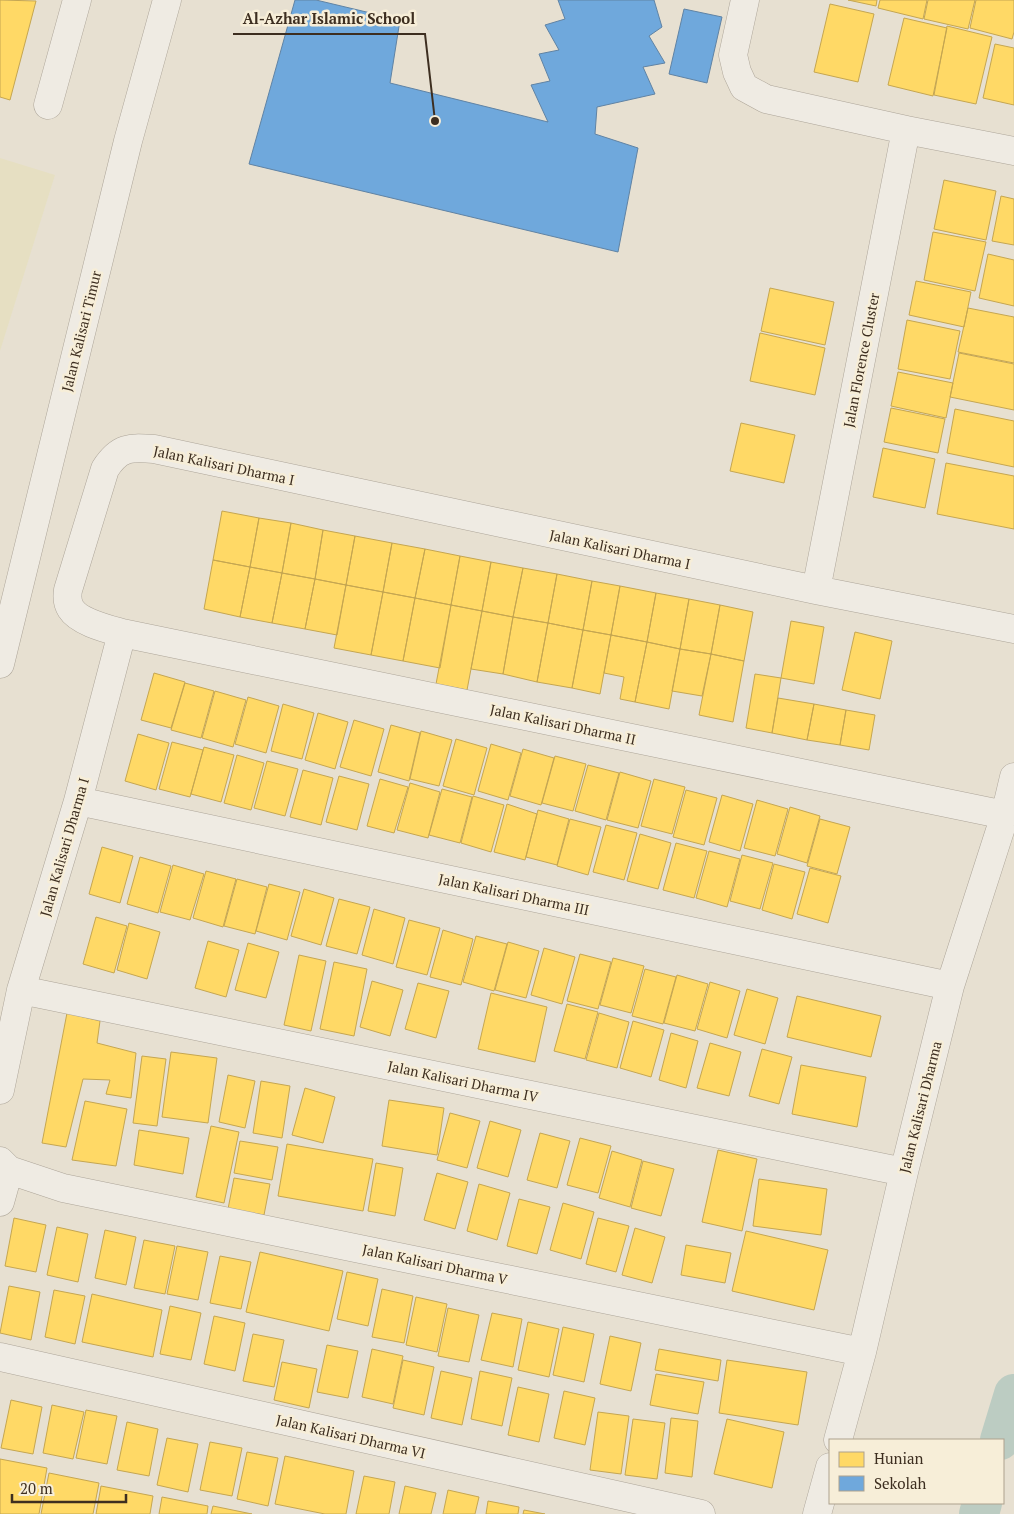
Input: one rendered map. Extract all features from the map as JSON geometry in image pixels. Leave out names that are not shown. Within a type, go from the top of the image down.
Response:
[{"type":"street","points":[[48,105],[77,0]]},
{"type":"street","name":"Jalan Kalisari Timur","points":[[0,664],[128,141],[167,0]]},
{"type":"street","points":[[745,0],[734,55],[737,72],[744,87],[766,99],[906,130],[1014,151]]},
{"type":"street","name":"Jalan Florence Cluster","points":[[816,590],[906,130]]},
{"type":"street","name":"Jalan Kalisari Dharma I","points":[[0,1090],[21,990],[78,801],[122,634],[80,618],[71,610],[67,599],[68,590],[105,469],[112,458],[118,453],[127,449],[137,448],[164,452],[816,590],[1014,629]]},
{"type":"street","name":"Jalan Kalisari Dharma II","points":[[122,634],[1005,815]]},
{"type":"street","name":"Jalan Kalisari Dharma","points":[[838,1439],[862,1352],[950,986],[1005,815],[1014,777]]},
{"type":"street","name":"Jalan Kalisari Dharma III","points":[[78,801],[950,986]]},
{"type":"street","name":"Jalan Kalisari Dharma IV","points":[[21,990],[904,1172]]},
{"type":"street","points":[[0,1202],[4,1166]]},
{"type":"street","name":"Jalan Kalisari Dharma V","points":[[4,1166],[63,1188],[862,1352]]},
{"type":"street","name":"Jalan Kalisari Dharma VI","points":[[0,1358],[702,1514]]},
{"type":"street","points":[[817,1514],[829,1470]]},
{"type":"shaded area","points":[[0,158],[55,175],[0,351]]},
{"type":"building: Hunian","points":[[0,0],[36,1],[10,100],[0,97]]},
{"type":"building: Hunian","points":[[848,0],[877,0],[876,6]]},
{"type":"building: Hunian","points":[[880,0],[927,0],[923,19],[878,8]]},
{"type":"building: Hunian","points":[[928,0],[975,0],[968,29],[924,19]]},
{"type":"building: Hunian","points":[[976,0],[1014,0],[1014,32],[1012,39],[970,28]]},
{"type":"building: Hunian","points":[[830,4],[874,14],[858,82],[814,72]]},
{"type":"building: Hunian","points":[[904,18],[947,28],[933,96],[888,85]]},
{"type":"building: Hunian","points":[[947,26],[992,37],[976,104],[934,95]]},
{"type":"building: Hunian","points":[[995,44],[1014,48],[1014,105],[983,98]]},
{"type":"building: Hunian","points":[[944,180],[996,191],[986,240],[934,229]]},
{"type":"building: Hunian","points":[[1001,196],[1014,199],[1014,245],[992,241]]},
{"type":"building: Hunian","points":[[933,232],[986,242],[975,291],[924,280]]},
{"type":"building: Hunian","points":[[988,254],[1014,260],[1014,306],[979,298]]},
{"type":"building: Hunian","points":[[916,281],[971,292],[964,327],[909,315]]},
{"type":"building: Hunian","points":[[770,288],[834,302],[825,345],[761,331]]},
{"type":"building: Hunian","points":[[968,308],[1014,317],[1014,363],[958,352]]},
{"type":"building: Hunian","points":[[907,320],[960,331],[950,379],[898,369]]},
{"type":"building: Hunian","points":[[760,333],[825,348],[815,395],[750,381]]},
{"type":"building: Hunian","points":[[959,353],[1014,364],[1014,410],[950,397]]},
{"type":"building: Hunian","points":[[898,372],[953,383],[946,418],[891,406]]},
{"type":"building: Hunian","points":[[891,408],[945,419],[938,453],[884,442]]},
{"type":"building: Hunian","points":[[955,409],[1014,421],[1014,467],[947,453]]},
{"type":"building: Hunian","points":[[741,423],[795,435],[784,483],[730,471]]},
{"type":"building: Hunian","points":[[883,448],[935,459],[925,508],[873,497]]},
{"type":"building: Hunian","points":[[946,463],[1014,476],[1014,529],[937,514]]},
{"type":"building: Hunian","points":[[222,511],[259,518],[250,567],[213,560]]},
{"type":"building: Hunian","points":[[259,518],[291,523],[282,573],[250,567]]},
{"type":"building: Hunian","points":[[291,523],[323,530],[315,579],[282,573]]},
{"type":"building: Hunian","points":[[323,530],[355,536],[346,585],[315,579]]},
{"type":"building: Hunian","points":[[355,536],[392,543],[383,592],[346,585]]},
{"type":"building: Hunian","points":[[392,543],[425,549],[415,598],[383,592]]},
{"type":"building: Hunian","points":[[425,549],[460,556],[451,605],[415,598]]},
{"type":"building: Hunian","points":[[460,556],[491,562],[482,611],[451,605]]},
{"type":"building: Hunian","points":[[213,560],[250,567],[240,617],[204,609]]},
{"type":"building: Hunian","points":[[491,562],[523,568],[513,617],[482,611]]},
{"type":"building: Hunian","points":[[250,567],[282,573],[272,623],[240,617]]},
{"type":"building: Hunian","points":[[523,568],[557,574],[548,623],[513,617]]},
{"type":"building: Hunian","points":[[282,573],[315,579],[305,629],[272,623]]},
{"type":"building: Hunian","points":[[557,574],[592,581],[583,630],[548,623]]},
{"type":"building: Hunian","points":[[315,579],[346,585],[337,635],[305,629]]},
{"type":"building: Hunian","points":[[592,581],[620,586],[611,635],[583,630]]},
{"type":"building: Hunian","points":[[346,585],[383,592],[371,655],[334,648]]},
{"type":"building: Hunian","points":[[620,586],[656,593],[647,642],[611,635]]},
{"type":"building: Hunian","points":[[383,592],[415,598],[403,661],[371,655]]},
{"type":"building: Hunian","points":[[656,593],[689,599],[680,649],[647,642]]},
{"type":"building: Hunian","points":[[415,598],[451,605],[440,668],[403,661]]},
{"type":"building: Hunian","points":[[689,599],[720,605],[711,654],[680,649]]},
{"type":"building: Hunian","points":[[451,605],[482,611],[467,690],[436,684]]},
{"type":"building: Hunian","points":[[720,605],[753,612],[744,661],[711,654]]},
{"type":"building: Hunian","points":[[482,611],[513,617],[503,674],[471,669]]},
{"type":"building: Hunian","points":[[513,617],[548,623],[537,682],[503,674]]},
{"type":"building: Hunian","points":[[791,621],[824,627],[814,684],[781,678]]},
{"type":"building: Hunian","points":[[548,623],[583,630],[572,688],[537,682]]},
{"type":"building: Hunian","points":[[583,630],[611,635],[600,694],[572,688]]},
{"type":"building: Hunian","points":[[855,632],[892,641],[880,699],[842,690]]},
{"type":"building: Hunian","points":[[611,635],[647,642],[635,702],[620,699],[624,677],[604,673]]},
{"type":"building: Hunian","points":[[647,642],[680,649],[669,709],[635,702]]},
{"type":"building: Hunian","points":[[680,649],[711,654],[702,696],[672,691]]},
{"type":"building: Hunian","points":[[711,654],[744,661],[733,722],[699,715]]},
{"type":"building: Hunian","points":[[154,673],[185,682],[171,728],[141,720]]},
{"type":"building: Hunian","points":[[755,674],[781,678],[772,733],[746,728]]},
{"type":"building: Hunian","points":[[185,683],[214,691],[201,738],[171,730]]},
{"type":"building: Hunian","points":[[215,691],[246,700],[233,747],[202,738]]},
{"type":"building: Hunian","points":[[248,697],[279,706],[266,753],[235,744]]},
{"type":"building: Hunian","points":[[778,698],[814,704],[807,740],[772,733]]},
{"type":"building: Hunian","points":[[283,704],[314,713],[302,759],[271,751]]},
{"type":"building: Hunian","points":[[814,704],[846,710],[840,745],[807,740]]},
{"type":"building: Hunian","points":[[846,710],[875,715],[869,750],[840,745]]},
{"type":"building: Hunian","points":[[318,713],[348,722],[335,769],[305,760]]},
{"type":"building: Hunian","points":[[354,720],[384,729],[371,776],[340,767]]},
{"type":"building: Hunian","points":[[391,725],[420,733],[409,781],[378,772]]},
{"type":"building: Hunian","points":[[421,731],[452,740],[439,786],[410,779]]},
{"type":"building: Hunian","points":[[138,734],[169,743],[156,790],[125,781]]},
{"type":"building: Hunian","points":[[456,739],[487,748],[474,795],[443,786]]},
{"type":"building: Hunian","points":[[172,742],[203,750],[190,797],[159,789]]},
{"type":"building: Hunian","points":[[491,744],[521,753],[508,800],[478,791]]},
{"type":"building: Hunian","points":[[204,747],[234,755],[221,802],[191,794]]},
{"type":"building: Hunian","points":[[523,749],[554,758],[541,805],[510,796]]},
{"type":"building: Hunian","points":[[237,755],[264,763],[251,810],[224,803]]},
{"type":"building: Hunian","points":[[555,756],[586,764],[573,811],[542,803]]},
{"type":"building: Hunian","points":[[267,761],[298,769],[285,816],[254,808]]},
{"type":"building: Hunian","points":[[588,765],[619,773],[606,820],[575,811]]},
{"type":"building: Hunian","points":[[303,770],[333,778],[321,825],[290,817]]},
{"type":"building: Hunian","points":[[620,772],[651,781],[638,828],[607,820]]},
{"type":"building: Hunian","points":[[339,776],[369,784],[357,830],[326,822]]},
{"type":"building: Hunian","points":[[380,779],[408,787],[394,833],[367,826]]},
{"type":"building: Hunian","points":[[654,779],[685,787],[672,834],[641,826]]},
{"type":"building: Hunian","points":[[410,783],[440,792],[428,838],[397,830]]},
{"type":"building: Hunian","points":[[442,789],[472,797],[460,843],[429,835]]},
{"type":"building: Hunian","points":[[686,790],[717,798],[704,845],[673,837]]},
{"type":"building: Hunian","points":[[722,795],[753,804],[740,851],[709,842]]},
{"type":"building: Hunian","points":[[473,796],[504,805],[491,852],[461,843]]},
{"type":"building: Hunian","points":[[757,800],[788,809],[775,856],[744,848]]},
{"type":"building: Hunian","points":[[507,804],[537,814],[525,860],[494,852]]},
{"type":"building: Hunian","points":[[790,807],[820,816],[807,863],[777,854]]},
{"type":"building: Hunian","points":[[538,810],[569,819],[557,865],[526,857]]},
{"type":"building: Hunian","points":[[570,819],[601,827],[588,875],[557,866]]},
{"type":"building: Hunian","points":[[820,819],[850,827],[837,874],[807,866]]},
{"type":"building: Hunian","points":[[606,825],[637,833],[624,880],[593,872]]},
{"type":"building: Hunian","points":[[640,834],[671,843],[658,889],[627,881]]},
{"type":"building: Hunian","points":[[676,843],[707,851],[694,898],[663,890]]},
{"type":"building: Hunian","points":[[102,847],[133,856],[120,903],[89,894]]},
{"type":"building: Hunian","points":[[709,851],[740,859],[727,907],[696,898]]},
{"type":"building: Hunian","points":[[742,855],[773,863],[760,909],[730,901]]},
{"type":"building: Hunian","points":[[140,857],[171,866],[158,913],[127,904]]},
{"type":"building: Hunian","points":[[774,864],[805,872],[792,919],[762,910]]},
{"type":"building: Hunian","points":[[173,865],[204,874],[190,920],[160,912]]},
{"type":"building: Hunian","points":[[810,868],[841,876],[828,923],[797,914]]},
{"type":"building: Hunian","points":[[206,871],[236,879],[223,927],[193,918]]},
{"type":"building: Hunian","points":[[237,879],[267,887],[255,934],[224,926]]},
{"type":"building: Hunian","points":[[269,884],[300,892],[287,940],[256,931]]},
{"type":"building: Hunian","points":[[304,889],[334,898],[321,945],[291,936]]},
{"type":"building: Hunian","points":[[339,899],[370,907],[357,954],[326,946]]},
{"type":"building: Hunian","points":[[374,909],[405,918],[393,964],[362,955]]},
{"type":"building: Hunian","points":[[96,917],[127,926],[114,973],[83,964]]},
{"type":"building: Hunian","points":[[409,920],[440,928],[427,975],[396,967]]},
{"type":"building: Hunian","points":[[129,923],[160,932],[147,979],[117,970]]},
{"type":"building: Hunian","points":[[443,930],[473,939],[461,985],[430,977]]},
{"type":"building: Hunian","points":[[476,936],[507,944],[494,991],[463,982]]},
{"type":"building: Hunian","points":[[208,941],[239,950],[226,997],[195,988]]},
{"type":"building: Hunian","points":[[508,942],[539,951],[526,998],[495,990]]},
{"type":"building: Hunian","points":[[248,943],[279,952],[266,998],[235,990]]},
{"type":"building: Hunian","points":[[544,948],[575,957],[562,1004],[531,995]]},
{"type":"building: Hunian","points":[[580,954],[611,962],[598,1009],[567,1001]]},
{"type":"building: Hunian","points":[[299,955],[326,961],[311,1031],[284,1025]]},
{"type":"building: Hunian","points":[[613,958],[644,966],[631,1013],[600,1005]]},
{"type":"building: Hunian","points":[[334,962],[367,969],[354,1036],[320,1029]]},
{"type":"building: Hunian","points":[[645,969],[676,977],[663,1024],[632,1016]]},
{"type":"building: Hunian","points":[[677,975],[708,984],[695,1031],[664,1023]]},
{"type":"building: Hunian","points":[[372,981],[403,990],[390,1036],[360,1027]]},
{"type":"building: Hunian","points":[[710,982],[740,991],[727,1038],[697,1029]]},
{"type":"building: Hunian","points":[[418,983],[449,991],[436,1038],[405,1029]]},
{"type":"building: Hunian","points":[[747,989],[778,998],[765,1044],[734,1035]]},
{"type":"building: Hunian","points":[[491,993],[547,1007],[535,1062],[478,1049]]},
{"type":"building: Hunian","points":[[797,996],[881,1016],[871,1057],[787,1037]]},
{"type":"building: Hunian","points":[[567,1004],[598,1012],[585,1059],[554,1051]]},
{"type":"building: Hunian","points":[[67,1013],[100,1021],[97,1043],[136,1053],[131,1098],[106,1094],[110,1080],[83,1079],[66,1147],[42,1143]]},
{"type":"building: Hunian","points":[[599,1013],[629,1022],[617,1068],[586,1060]]},
{"type":"building: Hunian","points":[[633,1021],[664,1030],[651,1077],[620,1068]]},
{"type":"building: Hunian","points":[[671,1033],[698,1041],[686,1088],[659,1080]]},
{"type":"building: Hunian","points":[[710,1043],[741,1052],[729,1096],[697,1088]]},
{"type":"building: Hunian","points":[[762,1049],[792,1057],[779,1104],[749,1096]]},
{"type":"building: Hunian","points":[[171,1052],[217,1058],[208,1123],[162,1117]]},
{"type":"building: Hunian","points":[[142,1056],[166,1059],[157,1126],[133,1123]]},
{"type":"building: Hunian","points":[[801,1065],[866,1077],[857,1127],[792,1114]]},
{"type":"building: Hunian","points":[[228,1075],[255,1081],[245,1128],[219,1122]]},
{"type":"building: Hunian","points":[[261,1081],[290,1086],[282,1138],[253,1133]]},
{"type":"building: Hunian","points":[[305,1088],[335,1097],[323,1143],[292,1135]]},
{"type":"building: Hunian","points":[[389,1100],[444,1108],[437,1155],[382,1146]]},
{"type":"building: Hunian","points":[[85,1101],[127,1109],[116,1166],[72,1160]]},
{"type":"building: Hunian","points":[[450,1113],[480,1121],[467,1168],[437,1160]]},
{"type":"building: Hunian","points":[[490,1121],[521,1130],[508,1177],[477,1168]]},
{"type":"building: Hunian","points":[[211,1126],[239,1132],[224,1203],[196,1197]]},
{"type":"building: Hunian","points":[[139,1130],[189,1138],[183,1174],[134,1165]]},
{"type":"building: Hunian","points":[[540,1133],[570,1141],[557,1188],[527,1180]]},
{"type":"building: Hunian","points":[[580,1138],[611,1146],[598,1193],[567,1185]]},
{"type":"building: Hunian","points":[[240,1141],[278,1147],[272,1180],[234,1173]]},
{"type":"building: Hunian","points":[[287,1144],[373,1159],[363,1211],[278,1196]]},
{"type":"building: Hunian","points":[[718,1150],[757,1159],[742,1231],[702,1222]]},
{"type":"building: Hunian","points":[[612,1151],[642,1160],[630,1207],[599,1198]]},
{"type":"building: Hunian","points":[[643,1161],[674,1169],[661,1216],[631,1208]]},
{"type":"building: Hunian","points":[[376,1163],[403,1168],[395,1216],[368,1211]]},
{"type":"building: Hunian","points":[[437,1173],[468,1182],[455,1229],[424,1220]]},
{"type":"building: Hunian","points":[[234,1178],[270,1184],[264,1215],[228,1209]]},
{"type":"building: Hunian","points":[[759,1179],[827,1189],[821,1235],[753,1226]]},
{"type":"building: Hunian","points":[[479,1184],[510,1193],[497,1240],[467,1231]]},
{"type":"building: Hunian","points":[[519,1199],[550,1207],[537,1254],[507,1246]]},
{"type":"building: Hunian","points":[[563,1203],[594,1212],[581,1259],[550,1250]]},
{"type":"building: Hunian","points":[[14,1218],[46,1225],[36,1272],[5,1266]]},
{"type":"building: Hunian","points":[[598,1218],[629,1226],[616,1272],[586,1264]]},
{"type":"building: Hunian","points":[[57,1227],[88,1234],[78,1282],[47,1275]]},
{"type":"building: Hunian","points":[[635,1228],[665,1237],[652,1283],[622,1275]]},
{"type":"building: Hunian","points":[[105,1230],[136,1237],[126,1285],[95,1278]]},
{"type":"building: Hunian","points":[[746,1231],[828,1250],[814,1310],[732,1291]]},
{"type":"building: Hunian","points":[[144,1240],[175,1246],[165,1294],[134,1288]]},
{"type":"building: Hunian","points":[[686,1245],[731,1253],[725,1283],[681,1275]]},
{"type":"building: Hunian","points":[[177,1246],[208,1252],[198,1300],[167,1294]]},
{"type":"building: Hunian","points":[[260,1252],[343,1271],[329,1331],[246,1312]]},
{"type":"building: Hunian","points":[[220,1256],[251,1262],[241,1309],[210,1303]]},
{"type":"building: Hunian","points":[[347,1272],[378,1279],[368,1326],[337,1319]]},
{"type":"building: Hunian","points":[[9,1286],[40,1292],[31,1340],[0,1333]]},
{"type":"building: Hunian","points":[[382,1289],[413,1296],[404,1343],[372,1337]]},
{"type":"building: Hunian","points":[[54,1290],[85,1296],[75,1344],[45,1337]]},
{"type":"building: Hunian","points":[[92,1294],[162,1310],[153,1357],[82,1342]]},
{"type":"building: Hunian","points":[[416,1297],[447,1304],[437,1352],[406,1345]]},
{"type":"building: Hunian","points":[[170,1306],[201,1313],[191,1360],[160,1354]]},
{"type":"building: Hunian","points":[[448,1308],[479,1315],[469,1362],[438,1356]]},
{"type":"building: Hunian","points":[[492,1313],[522,1319],[513,1367],[481,1360]]},
{"type":"building: Hunian","points":[[214,1316],[245,1323],[235,1371],[204,1364]]},
{"type":"building: Hunian","points":[[528,1322],[559,1329],[549,1377],[518,1370]]},
{"type":"building: Hunian","points":[[563,1327],[594,1334],[584,1382],[553,1375]]},
{"type":"building: Hunian","points":[[253,1334],[284,1340],[274,1387],[243,1381]]},
{"type":"building: Hunian","points":[[610,1336],[641,1343],[631,1391],[600,1384]]},
{"type":"building: Hunian","points":[[327,1345],[358,1351],[348,1398],[317,1392]]},
{"type":"building: Hunian","points":[[372,1349],[403,1356],[393,1404],[362,1397]]},
{"type":"building: Hunian","points":[[659,1349],[721,1360],[718,1381],[655,1370]]},
{"type":"building: Hunian","points":[[403,1360],[434,1367],[424,1415],[393,1408]]},
{"type":"building: Hunian","points":[[727,1360],[807,1372],[798,1425],[719,1413]]},
{"type":"building: Hunian","points":[[282,1362],[317,1369],[309,1408],[274,1400]]},
{"type":"building: Hunian","points":[[441,1371],[472,1378],[462,1425],[431,1418]]},
{"type":"building: Hunian","points":[[480,1371],[512,1378],[502,1426],[471,1419]]},
{"type":"building: Hunian","points":[[656,1374],[704,1382],[698,1414],[650,1405]]},
{"type":"building: Hunian","points":[[518,1387],[549,1394],[539,1442],[508,1435]]},
{"type":"building: Hunian","points":[[564,1391],[595,1398],[585,1445],[554,1438]]},
{"type":"building: Hunian","points":[[11,1400],[42,1407],[33,1454],[1,1448]]},
{"type":"building: Hunian","points":[[52,1405],[84,1412],[73,1459],[43,1453]]},
{"type":"building: Hunian","points":[[86,1410],[117,1416],[107,1464],[76,1458]]},
{"type":"building: Hunian","points":[[598,1412],[629,1416],[621,1474],[590,1470]]},
{"type":"building: Hunian","points":[[671,1418],[698,1421],[692,1477],[665,1473]]},
{"type":"building: Hunian","points":[[633,1419],[665,1423],[657,1479],[625,1475]]},
{"type":"building: Hunian","points":[[727,1419],[784,1432],[772,1488],[714,1474]]},
{"type":"building: Hunian","points":[[127,1422],[158,1429],[149,1476],[117,1470]]},
{"type":"building: Hunian","points":[[167,1438],[198,1444],[188,1492],[157,1485]]},
{"type":"building: Hunian","points":[[210,1442],[242,1448],[232,1496],[200,1490]]},
{"type":"building: Hunian","points":[[247,1452],[278,1458],[268,1506],[237,1499]]},
{"type":"building: Hunian","points":[[285,1456],[354,1471],[346,1514],[325,1514],[275,1504]]},
{"type":"building: Hunian","points":[[0,1459],[47,1468],[39,1514],[0,1514]]},
{"type":"building: Hunian","points":[[49,1473],[99,1483],[93,1514],[41,1514]]},
{"type":"building: Hunian","points":[[364,1476],[395,1482],[389,1514],[356,1514]]},
{"type":"building: Hunian","points":[[101,1486],[153,1496],[150,1514],[96,1514]]},
{"type":"building: Hunian","points":[[405,1486],[436,1493],[431,1514],[399,1514]]},
{"type":"building: Hunian","points":[[448,1490],[479,1497],[475,1514],[443,1514]]},
{"type":"building: Hunian","points":[[162,1497],[208,1506],[207,1514],[159,1514]]},
{"type":"building: Hunian","points":[[488,1501],[519,1507],[518,1514],[486,1514]]},
{"type":"building: Hunian","points":[[213,1506],[252,1514],[211,1514]]},
{"type":"building: Hunian","points":[[524,1510],[545,1514],[523,1514]]},
{"type":"building: Sekolah","points":[[295,0],[316,0],[400,20],[390,83],[548,122],[531,85],[550,81],[539,54],[559,50],[545,25],[565,19],[558,0],[654,0],[662,27],[649,36],[665,63],[643,67],[655,94],[597,107],[595,134],[638,148],[618,252],[249,164]]},
{"type":"building: Sekolah","points":[[684,9],[722,17],[707,83],[669,74]]},
{"type":"waterway","points":[[1000,1439],[1014,1394]]},
{"type":"waterway","points":[[979,1514],[982,1504]]},
{"type":"place","name":"Al-Azhar Islamic School","points":[[435,121]]}]
